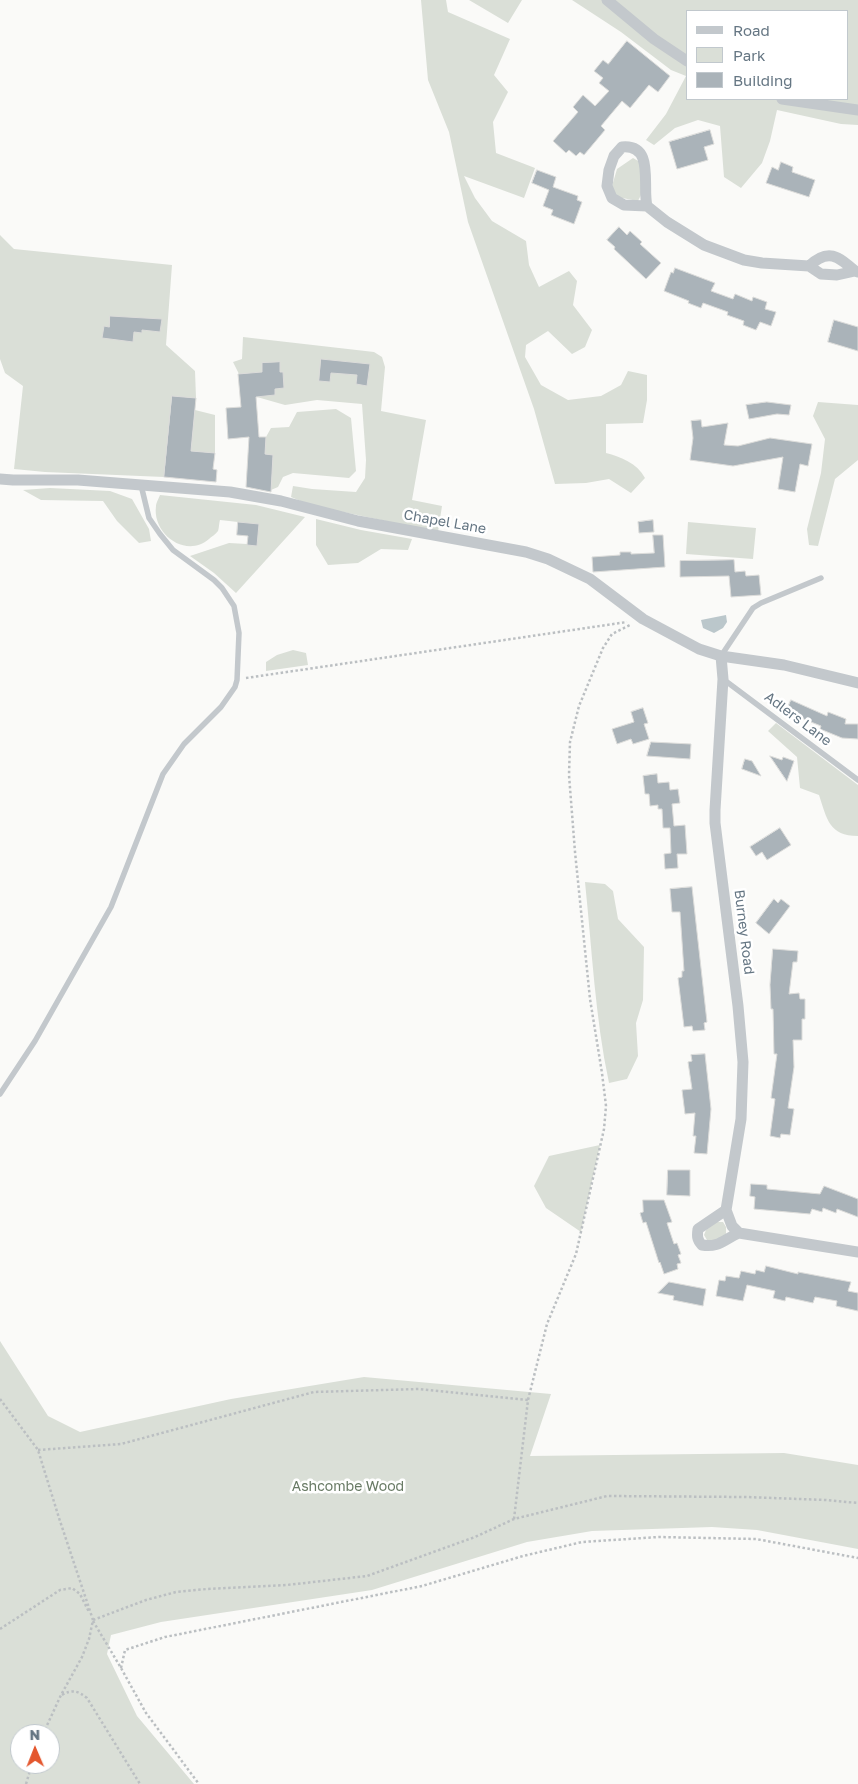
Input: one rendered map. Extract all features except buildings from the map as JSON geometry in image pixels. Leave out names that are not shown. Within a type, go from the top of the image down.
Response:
[{"type":"street","points":[[607,0],[654,39],[686,60]]},
{"type":"street","points":[[789,100],[858,110]]},
{"type":"street","points":[[647,206],[644,162],[637,149],[632,146],[622,147],[614,156],[609,170],[607,186],[612,198],[624,205],[647,206],[667,222],[704,245],[744,260],[809,266],[821,274],[837,275],[857,272]]},
{"type":"street","points":[[809,266],[826,255],[840,258],[857,272]]},
{"type":"street","name":"Chapel Lane","points":[[0,479],[78,480],[230,492],[281,501],[358,521],[526,552],[555,562],[590,579],[643,619],[699,649],[721,656],[784,665],[858,683]]},
{"type":"street","name":"Burney Road","points":[[721,656],[723,679],[715,810],[718,854],[738,1006],[743,1062],[740,1118],[726,1210]]},
{"type":"street","points":[[739,1233],[732,1226],[726,1210],[698,1229],[698,1241],[702,1245],[718,1246],[739,1233],[858,1252]]},
{"type":"lane","points":[[0,1094],[35,1041],[111,907],[163,774],[184,744],[221,707],[235,687],[237,680],[240,633],[234,606],[214,580],[173,550],[160,534],[149,518],[141,485]]},
{"type":"lane","points":[[721,656],[753,608],[821,578]]},
{"type":"lane","name":"Adlers Lane","points":[[723,679],[858,780]]},
{"type":"path","points":[[237,680],[643,619]]},
{"type":"path","points":[[514,1518],[528,1400],[547,1324],[576,1254],[604,1129],[606,1106],[590,999],[575,852],[569,775],[570,742],[579,706],[603,648],[612,634],[643,619]]},
{"type":"path","points":[[38,1450],[121,1444],[314,1392],[419,1389],[528,1400]]},
{"type":"path","points":[[0,1399],[38,1450],[93,1620],[82,1657],[48,1724]]},
{"type":"path","points":[[93,1620],[146,1600],[176,1592],[287,1585],[367,1576],[475,1537],[514,1518],[607,1496],[746,1497],[858,1503]]},
{"type":"path","points":[[122,1668],[125,1650],[165,1637],[422,1586],[523,1556],[582,1542],[659,1537],[756,1539],[858,1558]]},
{"type":"path","points":[[0,1629],[60,1590],[72,1588],[80,1594],[146,1713],[199,1784]]},
{"type":"path","points":[[61,1695],[69,1691],[79,1692],[87,1698],[140,1784]]},
{"type":"green space","points":[[421,0],[446,0],[448,12],[510,39],[494,75],[508,92],[493,122],[496,153],[535,168],[524,198],[464,176],[475,198],[492,221],[526,241],[529,265],[539,287],[569,271],[577,281],[573,305],[592,330],[585,347],[572,354],[548,331],[526,345],[525,357],[541,385],[568,400],[601,396],[621,385],[628,371],[647,375],[647,400],[643,423],[606,424],[606,453],[623,459],[638,468],[645,478],[631,493],[609,479],[586,483],[555,484],[534,409],[468,222],[449,132],[428,80]]},
{"type":"green space","points":[[469,0],[522,0],[508,23]]},
{"type":"green space","points":[[572,0],[858,0],[858,125],[841,124],[777,110],[770,141],[762,163],[741,188],[724,177],[720,126],[698,120],[675,128],[654,145],[646,140],[666,114],[686,76],[671,70],[621,32]]},
{"type":"green space","points":[[633,158],[640,162],[642,193],[638,201],[617,197],[612,186],[617,169]]},
{"type":"green space","points":[[0,235],[14,249],[172,265],[166,345],[195,371],[196,398],[172,396],[164,477],[14,469],[23,386],[5,373],[0,359]]},
{"type":"green space","points":[[243,337],[374,352],[382,357],[385,367],[381,411],[426,420],[412,500],[442,506],[438,532],[310,505],[291,497],[293,486],[356,492],[365,478],[366,460],[362,404],[317,400],[285,405],[257,397],[255,373],[239,374],[233,362],[242,359]]},
{"type":"green space","points":[[818,402],[858,405],[858,460],[835,479],[818,546],[809,545],[807,529],[821,473],[825,439],[813,416]]},
{"type":"green space","points":[[336,409],[351,418],[356,471],[349,478],[293,473],[283,477],[278,487],[271,490],[273,455],[265,454],[266,437],[271,428],[289,427],[297,412]]},
{"type":"green space","points":[[195,410],[215,415],[215,453],[191,451]]},
{"type":"green space","points":[[50,488],[110,491],[132,499],[149,529],[151,541],[139,543],[117,521],[103,501],[41,500],[23,490]]},
{"type":"green space","points":[[160,495],[256,505],[305,517],[236,593],[214,573],[190,556],[229,543],[247,544],[248,536],[237,535],[238,522],[220,520],[218,531],[209,539],[200,544],[181,545],[165,534],[159,526],[156,506]]},
{"type":"green space","points":[[316,519],[361,530],[412,539],[408,550],[381,549],[358,563],[328,565],[316,545]]},
{"type":"green space","points":[[688,522],[756,528],[753,559],[686,554]]},
{"type":"green space","points":[[293,650],[306,653],[308,665],[266,671],[266,662],[277,655]]},
{"type":"green space","points":[[776,723],[858,785],[858,836],[841,833],[835,829],[827,819],[819,795],[800,788],[797,757],[768,731]]},
{"type":"green space","points":[[585,882],[605,884],[613,891],[618,919],[644,947],[643,1000],[636,1023],[638,1056],[627,1079],[609,1083],[597,1008]]},
{"type":"green space","points":[[600,1145],[581,1232],[546,1208],[534,1186],[549,1156]]},
{"type":"green space","points":[[716,1222],[723,1222],[726,1227],[726,1235],[714,1242],[707,1240],[704,1235],[706,1230]]},
{"type":"green space","name":"Ashcombe Wood","points":[[0,1341],[48,1416],[80,1432],[231,1399],[364,1377],[551,1394],[530,1456],[784,1453],[858,1465],[858,1549],[757,1530],[712,1527],[592,1531],[527,1542],[372,1590],[161,1622],[111,1635],[107,1654],[137,1716],[194,1784],[0,1784]]},
{"type":"shaded area","points":[[726,615],[727,622],[723,628],[714,633],[703,628],[701,620]]}]
